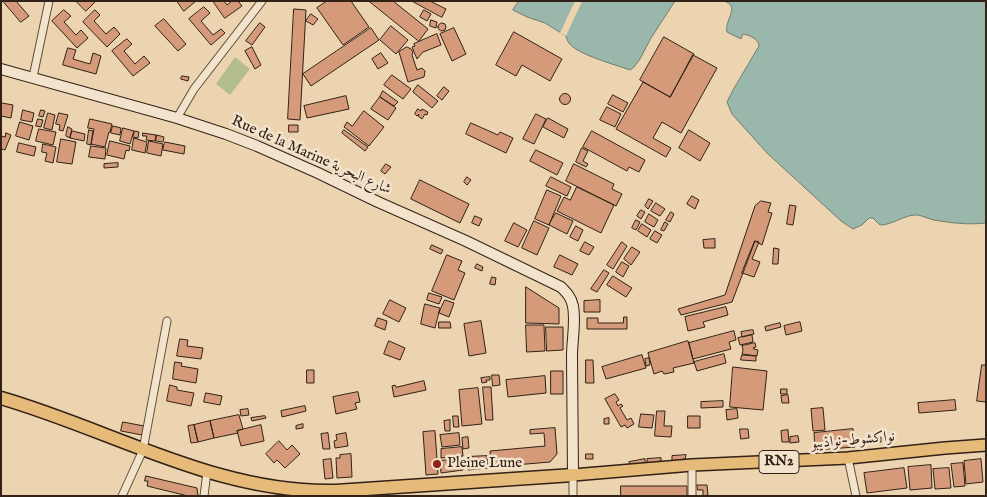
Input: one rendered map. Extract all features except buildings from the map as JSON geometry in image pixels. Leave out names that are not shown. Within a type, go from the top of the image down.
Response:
[{"type":"highway","name":"RN2","points":[[1,398],[207,472],[281,492],[366,492],[573,475]]},
{"type":"main road","name":"نواكشوط-نواذيبو","points":[[573,475],[692,465],[848,458],[986,444]]},
{"type":"street","points":[[33,77],[50,1]]},
{"type":"street","points":[[177,118],[199,83],[262,1]]},
{"type":"street","name":"Rue de la Marine شارع البحرية","points":[[1,69],[177,118],[257,146],[466,241],[549,281],[568,293],[574,317],[572,352],[573,475]]},
{"type":"street","points":[[122,496],[143,450],[167,321]]},
{"type":"street","points":[[848,458],[856,496]]},
{"type":"street","points":[[692,465],[692,496]]},
{"type":"street","points":[[204,496],[207,472]]},
{"type":"street","points":[[573,475],[573,496]]},
{"type":"green space","points":[[235,57],[250,69],[230,95],[216,84]]},
{"type":"shaded area","points":[[519,1],[675,1],[640,59],[630,70],[580,51],[569,43],[566,36],[545,23],[513,10]]},
{"type":"shaded area","points":[[723,1],[986,1],[986,223],[953,223],[913,215],[885,225],[880,225],[873,218],[869,218],[862,225],[853,229],[841,221],[767,153],[732,114],[727,102],[759,44],[751,36],[743,34],[741,39],[727,32],[732,9],[729,3]]},
{"type":"pier","points":[[575,1],[582,1],[566,36],[560,33]]},
{"type":"place","name":"Pleine Lune","points":[[437,464]]}]
